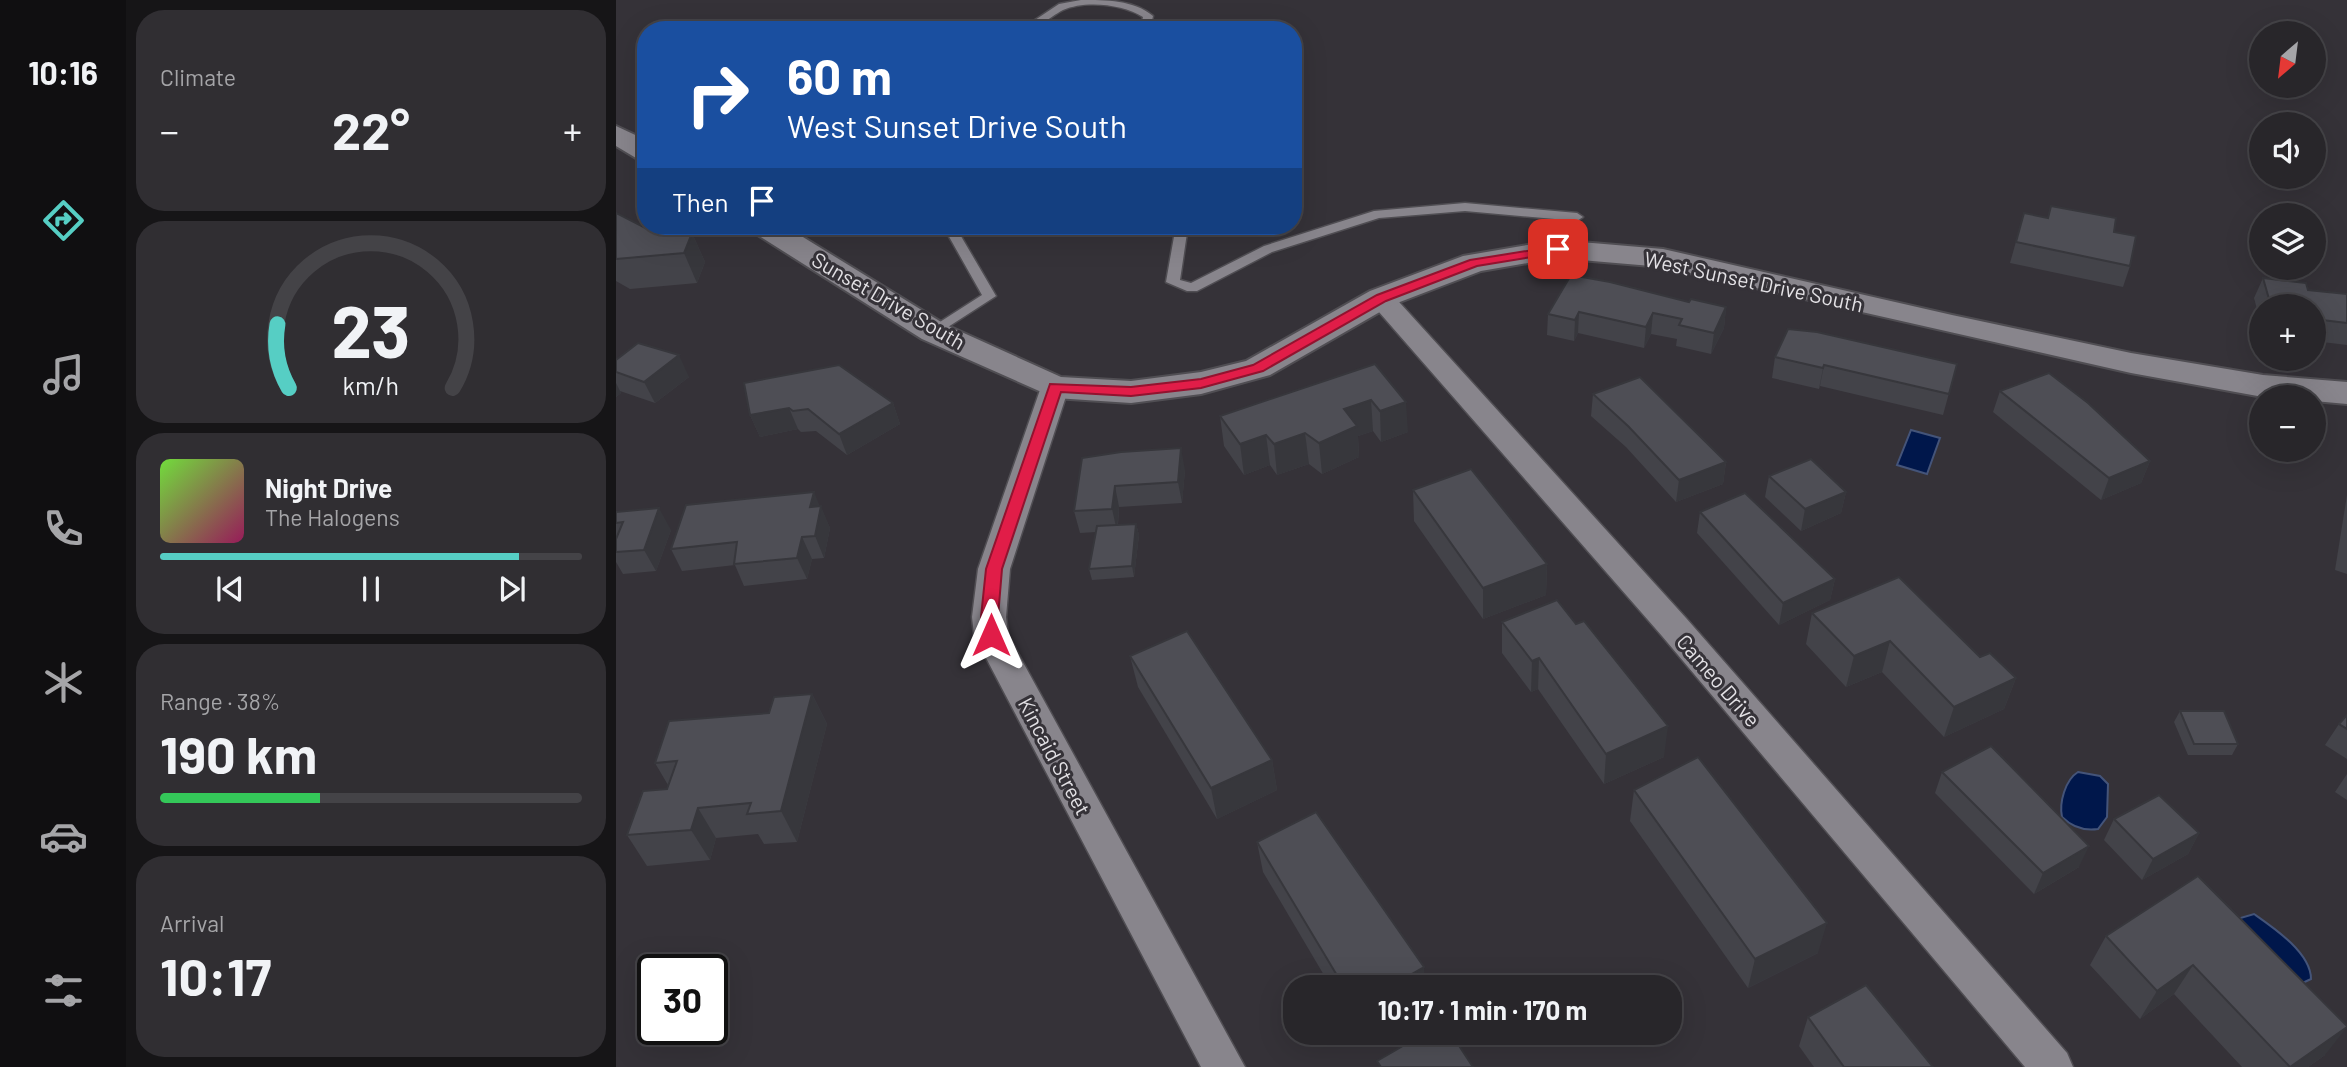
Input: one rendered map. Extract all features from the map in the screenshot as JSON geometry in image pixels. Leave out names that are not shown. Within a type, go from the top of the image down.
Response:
[{"type":"street","points":[[616,134],[637,147]]},
{"type":"street","name":"Sunset Drive South","points":[[778,235],[934,332],[1055,387]]},
{"type":"street","name":"West Sunset Drive South","points":[[1055,387],[1131,392],[1201,383],[1258,368],[1381,298],[1475,262],[1558,249],[1663,258],[1788,285],[1952,326],[2131,363],[2263,386],[2347,393]]},
{"type":"street","name":"Cameo Drive","points":[[1381,298],[1674,626],[2052,1067]]},
{"type":"street","name":"Kincaid Street","points":[[1055,387],[994,569],[989,617],[991,635],[1224,1067]]},
{"type":"lane","points":[[1038,21],[1065,2],[1094,0],[1138,7],[1148,16],[1147,21]]},
{"type":"lane","points":[[1180,235],[1173,282],[1192,288],[1268,249],[1378,214],[1465,207],[1577,217]]},
{"type":"lane","points":[[934,332],[989,296],[954,235]]},
{"type":"water","points":[[1911,430],[1940,438],[1927,474],[1897,465]]},
{"type":"water","points":[[2078,772],[2100,776],[2108,784],[2107,817],[2098,829],[2078,828],[2062,817],[2064,792]]},
{"type":"water","points":[[2254,914],[2298,951],[2305,960],[2311,979],[2296,986],[2237,919]]},
{"type":"building","points":[[2051,206],[2116,218],[2114,232],[2136,236],[2130,266],[2016,242],[2024,213],[2048,218]]},
{"type":"building","points":[[616,213],[637,224],[637,235],[691,235],[684,253],[616,259]]},
{"type":"building","points":[[1571,275],[1689,302],[1691,299],[1726,307],[1714,333],[1679,325],[1682,319],[1653,313],[1646,327],[1579,312],[1575,320],[1548,314]]},
{"type":"building","points":[[2264,280],[2306,283],[2308,290],[2347,294],[2347,323],[2326,320],[2326,294],[2268,294]]},
{"type":"building","points":[[1788,329],[1817,332],[1957,364],[1949,394],[1824,365],[1823,368],[1775,357]]},
{"type":"building","points":[[638,343],[679,355],[644,382],[616,372],[616,360]]},
{"type":"building","points":[[1375,364],[1406,402],[1380,411],[1371,400],[1344,409],[1357,426],[1319,443],[1305,433],[1274,444],[1266,435],[1240,444],[1220,416]]},
{"type":"building","points":[[839,365],[893,403],[839,434],[808,409],[793,411],[789,408],[750,415],[744,383]]},
{"type":"building","points":[[2049,373],[2088,403],[2150,461],[2109,478],[2000,391]]},
{"type":"building","points":[[1640,377],[1726,462],[1679,480],[1628,426],[1593,394]]},
{"type":"building","points":[[1181,448],[1178,482],[1115,486],[1112,509],[1074,511],[1082,458]]},
{"type":"building","points":[[1811,459],[1846,492],[1805,509],[1769,476]]},
{"type":"building","points":[[1471,469],[1547,564],[1483,588],[1413,490]]},
{"type":"building","points":[[814,492],[810,507],[821,506],[815,536],[802,537],[797,558],[734,564],[737,542],[671,549],[686,505]]},
{"type":"building","points":[[1745,493],[1835,579],[1783,603],[1700,512]]},
{"type":"building","points":[[659,508],[644,550],[616,552],[616,539],[623,522],[616,523],[616,512]]},
{"type":"building","points":[[1136,524],[1132,566],[1089,569],[1097,526]]},
{"type":"building","points":[[1899,577],[1980,657],[1990,653],[2016,678],[1954,707],[1890,641],[1854,656],[1812,613]]},
{"type":"building","points":[[1557,600],[1576,624],[1584,621],[1668,726],[1606,754],[1539,658],[1532,661],[1502,622]]},
{"type":"building","points":[[1187,631],[1272,760],[1211,788],[1130,656]]},
{"type":"building","points":[[812,694],[781,811],[747,814],[751,803],[698,808],[691,830],[627,835],[643,791],[667,789],[677,761],[655,763],[669,721],[769,713],[774,697]]},
{"type":"building","points":[[2180,711],[2224,711],[2238,744],[2194,744]]},
{"type":"building","points":[[2347,715],[2347,729],[2339,724]]},
{"type":"building","points":[[1991,746],[2089,846],[2043,873],[1942,772]]},
{"type":"building","points":[[1698,757],[1827,923],[1755,959],[1634,790]]},
{"type":"building","points":[[2159,795],[2199,833],[2153,859],[2114,819]]},
{"type":"building","points":[[1316,812],[1424,967],[1410,975],[1337,975],[1257,842]]},
{"type":"building","points":[[2198,876],[2347,1027],[2290,1067],[2193,965],[2157,991],[2106,936]]},
{"type":"building","points":[[1866,985],[1933,1067],[1844,1067],[1808,1017]]},
{"type":"building","points":[[1405,1045],[1459,1045],[1473,1067],[1381,1067],[1377,1061]]},
{"type":"route","points":[[991,635],[989,617],[994,569],[1055,387],[1131,392],[1201,383],[1258,368],[1381,298],[1475,262],[1558,249]]}]
